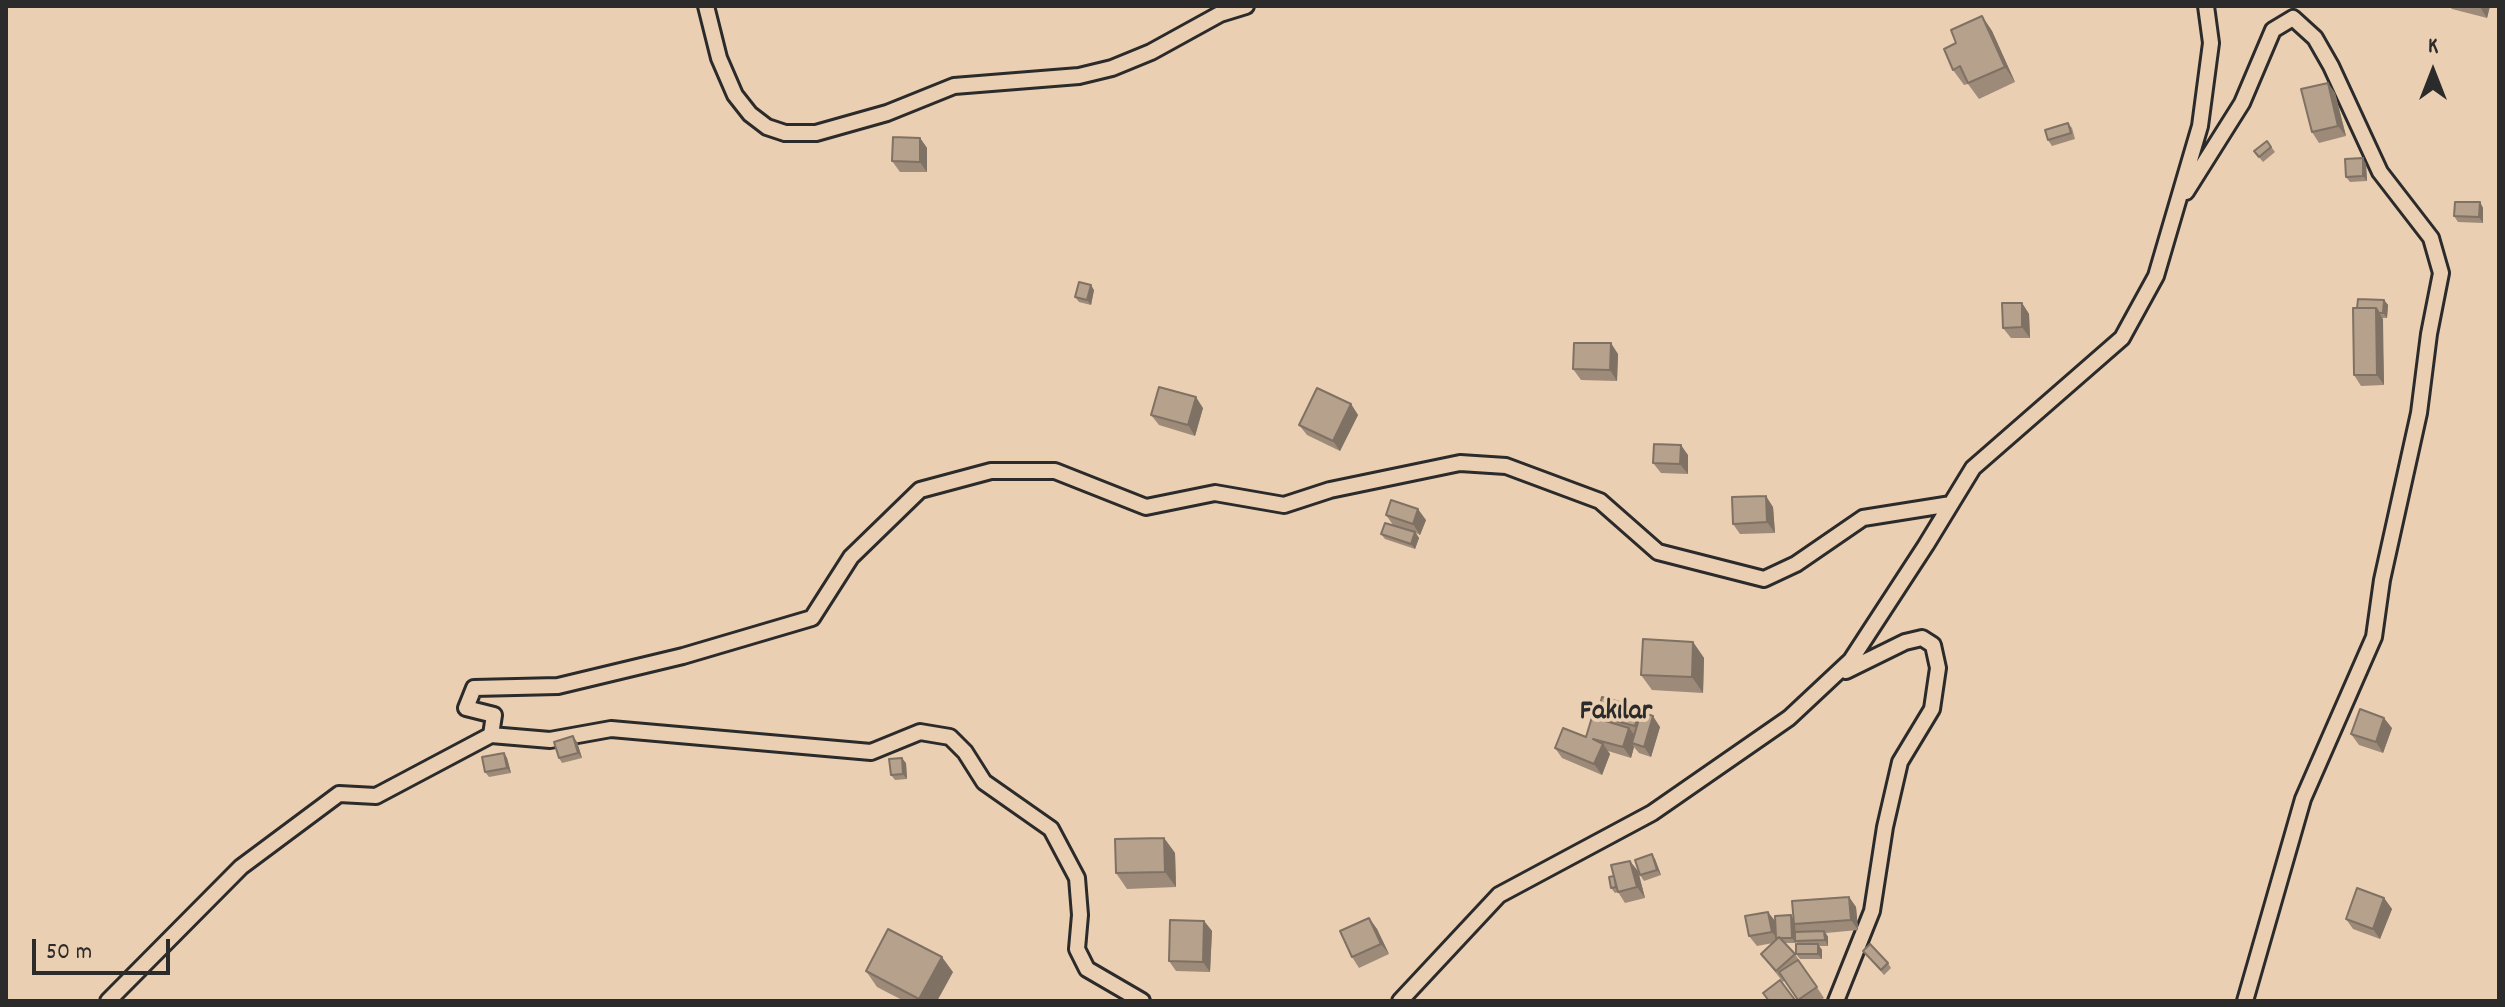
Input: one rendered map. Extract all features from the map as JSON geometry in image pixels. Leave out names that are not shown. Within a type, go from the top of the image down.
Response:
[{"type":"street","points":[[706,6],[719,58],[735,95],[750,114],[767,127],[785,133],[816,133],[887,113],[954,86],[1079,76],[1112,68],[1151,52],[1220,14],[1246,6]]},
{"type":"street","points":[[1400,1001],[1499,895],[1652,813],[1789,718],[1851,660],[1973,468],[2122,338],[2156,276],[2200,126],[2211,43],[2206,6]]},
{"type":"street","points":[[2176,208],[2242,103],[2273,30],[2295,12],[2331,66],[2380,172],[2431,238],[2441,273],[2419,413],[2382,580],[2374,637],[2303,799],[2245,1001]]},
{"type":"street","points":[[491,735],[494,715],[466,708],[474,688],[558,686],[683,656],[812,618],[851,557],[920,490],[991,471],[1055,471],[1146,507],[1215,493],[1284,505],[1330,490],[1460,463],[1506,466],[1600,501],[1658,552],[1764,579],[1796,564],[1863,518],[1951,504]]},
{"type":"street","points":[[1832,678],[1905,642],[1922,638],[1933,645],[1938,668],[1932,709],[1900,762],[1885,827],[1872,911],[1836,1001]]},
{"type":"street","points":[[108,1001],[241,867],[339,794],[376,796],[491,735],[550,740],[611,729],[871,752],[920,732],[950,737],[965,752],[984,782],[1051,829],[1077,878],[1080,915],[1077,949],[1087,969],[1142,1001]]},
{"type":"building","points":[[1982,16],[2005,67],[1968,83],[1960,66],[1953,70],[1944,49],[1956,43],[1951,30]]},
{"type":"building","points":[[2328,83],[2338,126],[2312,132],[2301,89]]},
{"type":"building","points":[[2068,123],[2071,133],[2048,140],[2045,130]]},
{"type":"building","points":[[893,137],[920,138],[920,162],[892,161]]},
{"type":"building","points":[[2267,141],[2271,147],[2259,157],[2254,151]]},
{"type":"building","points":[[2363,158],[2363,176],[2346,177],[2345,159]]},
{"type":"building","points":[[2455,202],[2480,202],[2479,217],[2454,216]]},
{"type":"building","points":[[1079,282],[1091,285],[1087,300],[1075,297]]},
{"type":"building","points":[[2358,299],[2384,300],[2383,313],[2376,308],[2357,308]]},
{"type":"building","points":[[2002,303],[2022,303],[2022,327],[2003,328]]},
{"type":"building","points":[[2353,308],[2376,308],[2377,375],[2354,375]]},
{"type":"building","points":[[1574,343],[1611,343],[1610,370],[1573,369]]},
{"type":"building","points":[[1159,387],[1196,397],[1188,425],[1151,415]]},
{"type":"building","points":[[1317,388],[1351,404],[1333,441],[1299,425]]},
{"type":"building","points":[[1654,444],[1681,445],[1680,464],[1653,463]]},
{"type":"building","points":[[1766,496],[1767,522],[1733,524],[1732,497]]},
{"type":"building","points":[[1391,500],[1418,509],[1413,524],[1386,515]]},
{"type":"building","points":[[1385,523],[1415,532],[1411,544],[1381,534]]},
{"type":"building","points":[[1643,639],[1693,642],[1692,677],[1641,675]]},
{"type":"building","points":[[1602,697],[1640,708],[1635,726],[1597,716]]},
{"type":"building","points":[[2360,709],[2384,718],[2376,742],[2351,734]]},
{"type":"building","points":[[1641,712],[1653,716],[1644,747],[1632,743]]},
{"type":"building","points":[[1592,717],[1629,728],[1623,747],[1593,739],[1603,744],[1594,764],[1555,748],[1563,728],[1586,737]]},
{"type":"building","points":[[573,736],[578,753],[559,758],[554,742]]},
{"type":"building","points":[[504,753],[507,768],[485,772],[482,757]]},
{"type":"building","points":[[902,758],[903,774],[891,775],[889,759]]},
{"type":"building","points":[[1164,838],[1165,872],[1116,873],[1115,839]]},
{"type":"building","points":[[1652,854],[1657,870],[1640,875],[1635,860]]},
{"type":"building","points":[[1630,861],[1637,887],[1618,892],[1611,865]]},
{"type":"building","points":[[1614,876],[1616,887],[1611,888],[1609,877]]},
{"type":"building","points":[[2357,888],[2384,898],[2373,929],[2346,919]]},
{"type":"building","points":[[1849,897],[1851,920],[1794,924],[1792,901]]},
{"type":"building","points":[[1768,912],[1772,932],[1749,936],[1745,916]]},
{"type":"building","points":[[1791,915],[1792,938],[1776,938],[1775,916]]},
{"type":"building","points":[[1369,918],[1381,944],[1352,957],[1340,931]]},
{"type":"building","points":[[1170,920],[1204,921],[1203,962],[1169,961]]},
{"type":"building","points":[[888,929],[942,957],[919,999],[866,971]]},
{"type":"building","points":[[1824,931],[1825,940],[1795,941],[1795,932]]},
{"type":"building","points":[[1779,937],[1795,954],[1776,971],[1761,954]]},
{"type":"building","points":[[1796,944],[1818,944],[1818,954],[1796,954]]},
{"type":"building","points":[[1870,944],[1888,963],[1881,970],[1863,951]]},
{"type":"building","points":[[1798,960],[1817,987],[1798,1000],[1779,972]]},
{"type":"building","points":[[1780,980],[1795,1000],[1769,1001],[1763,993]]},
{"type":"district","name":"Fakılar","points":[[1616,714]]}]
